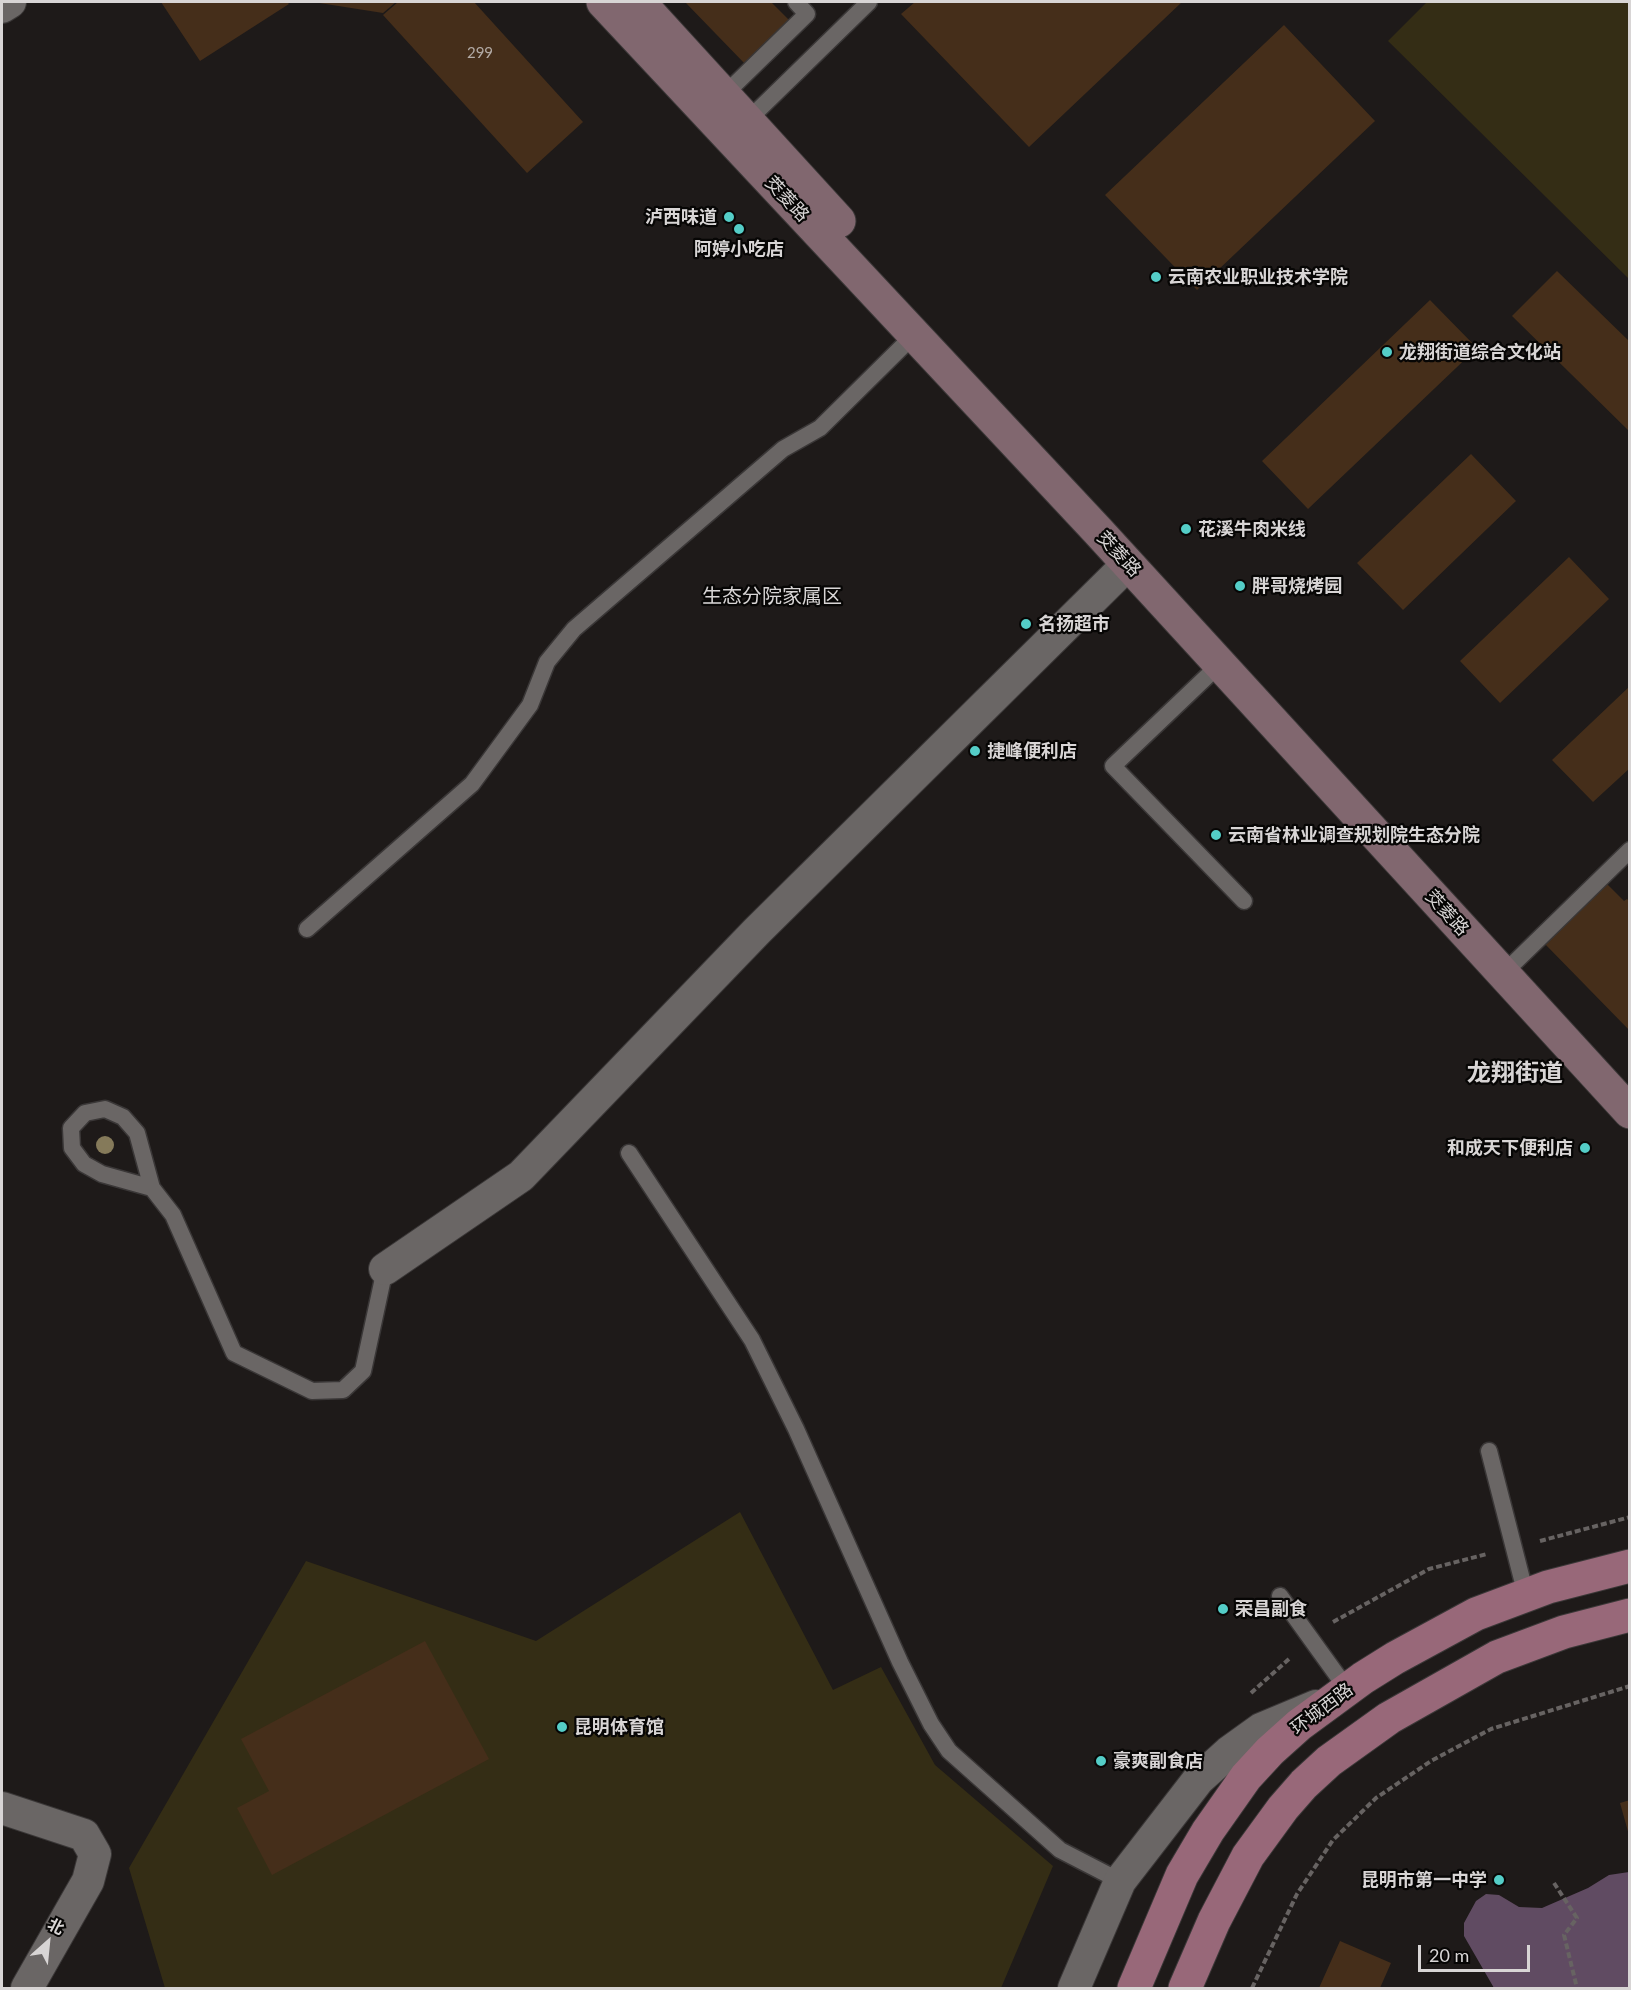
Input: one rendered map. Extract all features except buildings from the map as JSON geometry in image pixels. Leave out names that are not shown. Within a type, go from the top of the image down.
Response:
[{"type":"main road","name":"环城西路","points":[[1134,1989],[1182,1875],[1220,1813],[1246,1777],[1299,1725],[1339,1694],[1446,1629],[1498,1604],[1548,1587],[1629,1566]]},
{"type":"main road","points":[[1185,1989],[1214,1922],[1248,1856],[1283,1808],[1329,1761],[1389,1718],[1497,1657],[1564,1632],[1629,1615]]},
{"type":"street","points":[[2,7],[10,2]]},
{"type":"street","name":"茭菱路","points":[[603,2],[1128,564],[1629,1112]]},
{"type":"street","name":"茭菱路","points":[[639,2],[1629,1087]]},
{"type":"street","points":[[385,1269],[521,1176],[757,931],[1128,564]]},
{"type":"street","points":[[1074,1989],[1120,1881],[1198,1780],[1229,1752],[1261,1729],[1339,1694]]},
{"type":"street","points":[[2,1809],[84,1835],[95,1854],[88,1881],[27,1989]]},
{"type":"lane","points":[[724,95],[807,14],[796,2]]},
{"type":"lane","points":[[747,121],[869,2]]},
{"type":"lane","points":[[307,929],[472,784],[530,705],[547,662],[574,629],[783,449],[820,428],[914,335]]},
{"type":"lane","points":[[1220,664],[1113,766],[1245,901]]},
{"type":"lane","points":[[1515,962],[1629,850]]},
{"type":"lane","points":[[152,1188],[102,1174],[84,1164],[72,1148],[71,1128],[85,1113],[105,1108],[123,1117],[137,1133],[152,1188],[173,1215],[234,1353],[312,1391],[343,1390],[363,1371],[385,1269]]},
{"type":"lane","points":[[629,1153],[752,1340],[796,1429],[900,1662],[931,1724],[949,1751],[1060,1850],[1120,1881]]},
{"type":"lane","points":[[1489,1451],[1526,1595]]},
{"type":"lane","points":[[1280,1596],[1339,1694]]},
{"type":"path","points":[[1252,1989],[1297,1894],[1333,1840],[1376,1798],[1431,1761],[1491,1729],[1629,1686]]},
{"type":"path","points":[[1554,1883],[1577,1918],[1564,1935],[1577,1989]]},
{"type":"shaded area","points":[[1427,2],[1629,2],[1629,279],[1388,41]]},
{"type":"shaded area","name":"昆明体育馆","points":[[740,1512],[833,1690],[881,1667],[935,1765],[1053,1866],[1001,1988],[165,1988],[129,1868],[306,1561],[536,1641]]},
{"type":"shaded area","points":[[1629,1872],[1629,1988],[1494,1988],[1464,1936],[1464,1923],[1476,1901],[1486,1894],[1499,1895],[1519,1907],[1542,1908],[1588,1888],[1609,1875]]},
{"type":"place","name":"泸西味道","points":[[729,217]]},
{"type":"place","name":"阿婷小吃店","points":[[739,229]]},
{"type":"place","name":"云南农业职业技术学院","points":[[1156,277]]},
{"type":"place","name":"龙翔街道综合文化站","points":[[1387,352]]},
{"type":"place","name":"花溪牛肉米线","points":[[1186,529]]},
{"type":"place","name":"胖哥烧烤园","points":[[1240,586]]},
{"type":"place","name":"名扬超市","points":[[1026,624]]},
{"type":"place","name":"捷峰便利店","points":[[975,751]]},
{"type":"place","name":"云南省林业调查规划院生态分院","points":[[1216,835]]},
{"type":"place","name":"和成天下便利店","points":[[1585,1148]]},
{"type":"place","name":"荣昌副食","points":[[1223,1609]]},
{"type":"place","name":"昆明体育馆","points":[[562,1727]]},
{"type":"place","name":"豪爽副食店","points":[[1101,1761]]},
{"type":"place","name":"昆明市第一中学","points":[[1499,1880]]},
{"type":"district","name":"生态分院家属区","points":[[772,597]]},
{"type":"district","name":"龙翔街道","points":[[1515,1073]]}]
